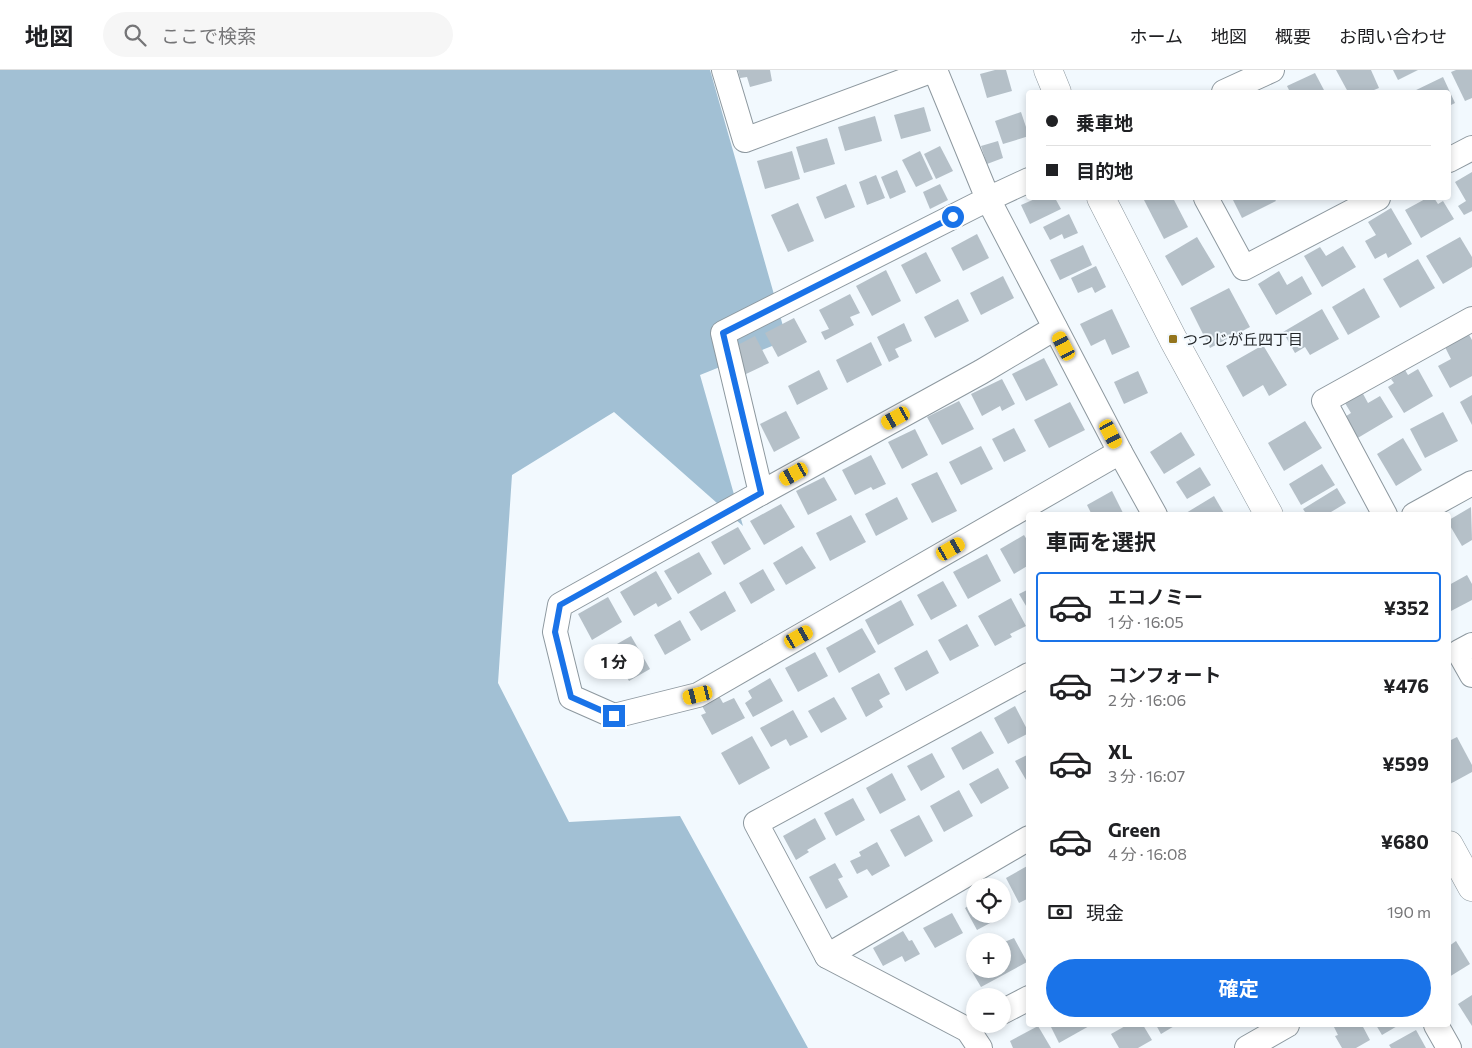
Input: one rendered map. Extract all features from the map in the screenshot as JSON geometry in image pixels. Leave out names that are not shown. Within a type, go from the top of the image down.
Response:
[{"type":"street","points":[[724,70],[745,140],[934,70],[988,199],[1153,512]]},
{"type":"street","points":[[1048,70],[1055,90]]},
{"type":"street","points":[[1228,90],[1272,70]]},
{"type":"street","points":[[1451,159],[1472,148]]},
{"type":"street","points":[[761,493],[723,333],[1026,181]]},
{"type":"street","points":[[1102,200],[1174,339],[1267,512]]},
{"type":"street","points":[[1207,200],[1244,268],[1374,200]]},
{"type":"street","points":[[1383,512],[1324,401],[1472,319]]},
{"type":"street","points":[[1055,328],[973,376],[560,605],[555,632],[571,697],[614,716],[698,695],[1120,452]]},
{"type":"street","points":[[1419,512],[1472,483]]},
{"type":"street","points":[[1472,645],[1459,652],[1472,675]]},
{"type":"street","points":[[976,1034],[828,956],[756,823],[1026,678]]},
{"type":"street","points":[[828,956],[1026,840]]},
{"type":"street","points":[[1451,849],[1472,887]]},
{"type":"street","points":[[1011,1007],[1026,1000]]},
{"type":"street","points":[[1247,1048],[1284,1027]]},
{"type":"street","points":[[1437,1027],[1449,1048]]},
{"type":"shaded area","points":[[0,70],[710,70],[787,340],[700,375],[743,526],[614,412],[512,475],[498,683],[569,822],[680,816],[808,1048],[0,1048]]},
{"type":"building","points":[[738,70],[770,70],[772,81],[750,87],[747,77],[740,78]]},
{"type":"building","points":[[995,70],[1006,70],[1012,91],[987,98],[980,74]]},
{"type":"building","points":[[1336,70],[1371,70],[1379,88],[1374,90],[1347,90]]},
{"type":"building","points":[[1393,70],[1418,70],[1398,80]]},
{"type":"building","points":[[1456,70],[1472,70],[1472,98],[1465,101],[1451,72]]},
{"type":"building","points":[[1315,73],[1324,90],[1289,90],[1287,86]]},
{"type":"building","points":[[1443,77],[1449,90],[1416,90]]},
{"type":"building","points":[[1451,94],[1455,103],[1451,105]]},
{"type":"building","points":[[924,107],[931,131],[901,139],[894,115]]},
{"type":"building","points":[[1021,112],[1026,127],[1026,137],[1003,144],[995,121]]},
{"type":"building","points":[[875,116],[882,141],[845,151],[838,127]]},
{"type":"building","points":[[827,138],[835,164],[804,173],[796,147]]},
{"type":"building","points":[[998,141],[1003,158],[987,164],[981,146]]},
{"type":"building","points":[[940,146],[953,171],[936,179],[924,154]]},
{"type":"building","points":[[792,151],[800,179],[765,189],[757,161]]},
{"type":"building","points":[[920,151],[933,179],[916,187],[902,160]]},
{"type":"building","points":[[897,170],[906,192],[890,199],[881,177]]},
{"type":"building","points":[[1472,172],[1472,211],[1464,215],[1458,206],[1466,201],[1455,182]]},
{"type":"building","points":[[876,175],[885,198],[867,205],[859,182]]},
{"type":"building","points":[[846,184],[855,207],[825,219],[816,197]]},
{"type":"building","points":[[940,184],[948,200],[930,209],[923,192]]},
{"type":"building","points":[[1032,200],[1056,200],[1061,209],[1030,224],[1021,205]]},
{"type":"building","points":[[1144,200],[1174,200],[1188,227],[1164,239]]},
{"type":"building","points":[[1233,200],[1276,201],[1242,218]]},
{"type":"building","points":[[1423,200],[1435,200],[1438,204],[1443,201],[1454,219],[1421,238],[1405,210]]},
{"type":"building","points":[[798,203],[814,241],[788,252],[771,215]]},
{"type":"building","points":[[1391,208],[1412,244],[1388,258],[1386,253],[1375,259],[1365,241],[1376,235],[1368,222]]},
{"type":"building","points":[[1069,214],[1078,233],[1064,239],[1062,234],[1050,240],[1043,227]]},
{"type":"building","points":[[977,234],[989,258],[963,271],[951,248]]},
{"type":"building","points":[[1197,237],[1215,267],[1182,286],[1165,256]]},
{"type":"building","points":[[1460,237],[1472,257],[1472,267],[1443,284],[1426,256]]},
{"type":"building","points":[[1083,245],[1092,265],[1060,280],[1050,260]]},
{"type":"building","points":[[1343,246],[1356,267],[1322,287],[1304,256],[1320,247],[1326,256]]},
{"type":"building","points":[[926,252],[941,281],[916,294],[901,265]]},
{"type":"building","points":[[1418,259],[1435,288],[1400,308],[1383,279]]},
{"type":"building","points":[[1096,266],[1106,287],[1095,293],[1092,287],[1078,293],[1071,278]]},
{"type":"building","points":[[886,270],[901,301],[872,316],[856,286]]},
{"type":"building","points":[[1279,271],[1287,285],[1302,276],[1312,294],[1276,315],[1258,284]]},
{"type":"building","points":[[1003,276],[1014,298],[981,315],[970,293]]},
{"type":"building","points":[[1229,288],[1250,327],[1210,348],[1190,308]]},
{"type":"building","points":[[1364,288],[1380,317],[1348,335],[1332,307]]},
{"type":"building","points":[[850,294],[860,313],[850,317],[854,325],[825,340],[821,332],[829,329],[819,310]]},
{"type":"building","points":[[958,299],[969,321],[935,338],[924,317]]},
{"type":"building","points":[[1112,309],[1130,347],[1112,355],[1105,339],[1091,346],[1080,324]]},
{"type":"building","points":[[1322,309],[1339,339],[1310,355],[1305,347],[1295,353],[1283,332]]},
{"type":"building","points":[[794,318],[807,342],[778,357],[765,333]]},
{"type":"building","points":[[904,323],[912,341],[895,349],[899,357],[889,362],[877,337]]},
{"type":"building","points":[[1468,333],[1472,340],[1472,376],[1450,388],[1438,366],[1451,359],[1444,345]]},
{"type":"building","points":[[755,336],[769,363],[746,374],[732,348]]},
{"type":"building","points":[[871,342],[882,365],[847,383],[836,360]]},
{"type":"building","points":[[1263,345],[1287,385],[1269,396],[1263,385],[1243,397],[1226,366]]},
{"type":"building","points":[[1044,358],[1058,385],[1026,401],[1012,374]]},
{"type":"building","points":[[1418,369],[1433,396],[1404,413],[1388,387],[1394,383],[1391,379],[1405,370],[1408,375]]},
{"type":"building","points":[[819,370],[828,389],[797,405],[788,386]]},
{"type":"building","points":[[1138,371],[1148,393],[1124,404],[1114,382]]},
{"type":"building","points":[[1002,379],[1015,404],[1002,411],[1000,406],[982,416],[971,394]]},
{"type":"building","points":[[1362,392],[1368,403],[1380,396],[1393,417],[1356,439],[1343,418],[1351,413],[1345,403]]},
{"type":"building","points":[[1472,395],[1472,425],[1460,402]]},
{"type":"building","points":[[959,401],[974,429],[942,445],[927,417]]},
{"type":"building","points":[[1070,402],[1085,430],[1049,448],[1034,420]]},
{"type":"building","points":[[786,411],[800,438],[774,452],[760,424]]},
{"type":"building","points":[[1443,412],[1458,441],[1425,458],[1410,429]]},
{"type":"building","points":[[1305,421],[1322,448],[1284,471],[1268,443]]},
{"type":"building","points":[[1014,428],[1026,451],[1004,462],[992,439]]},
{"type":"building","points":[[915,429],[928,455],[902,469],[888,442]]},
{"type":"building","points":[[1181,432],[1195,455],[1164,474],[1150,452]]},
{"type":"building","points":[[1403,438],[1422,470],[1396,486],[1377,454]]},
{"type":"building","points":[[981,446],[993,469],[961,485],[949,462]]},
{"type":"building","points":[[871,455],[886,484],[873,490],[871,487],[855,495],[842,470]]},
{"type":"building","points":[[1322,464],[1335,485],[1301,505],[1289,484]]},
{"type":"building","points":[[1200,467],[1211,485],[1187,499],[1176,482]]},
{"type":"building","points":[[937,472],[957,511],[932,523],[911,484]]},
{"type":"building","points":[[824,477],[837,500],[808,515],[796,491]]},
{"type":"building","points":[[1337,488],[1346,503],[1331,512],[1305,512],[1303,509]]},
{"type":"building","points":[[1112,491],[1122,512],[1090,512],[1087,505]]},
{"type":"building","points":[[1214,496],[1223,512],[1188,512]]},
{"type":"building","points":[[897,497],[908,519],[876,536],[865,514]]},
{"type":"building","points":[[781,504],[795,527],[764,545],[750,521]]},
{"type":"building","points":[[1471,507],[1472,540],[1462,546],[1451,527],[1451,519]]},
{"type":"building","points":[[851,515],[866,542],[830,561],[816,533]]},
{"type":"building","points":[[738,527],[751,549],[724,565],[711,542]]},
{"type":"building","points":[[1024,535],[1026,538],[1026,567],[1014,574],[1000,549]]},
{"type":"building","points":[[802,546],[816,568],[786,585],[773,563]]},
{"type":"building","points":[[699,552],[712,574],[678,594],[664,571]]},
{"type":"building","points":[[987,554],[1001,581],[968,599],[953,572]]},
{"type":"building","points":[[763,569],[775,590],[751,604],[739,583]]},
{"type":"building","points":[[656,571],[672,599],[658,607],[656,603],[634,616],[620,592]]},
{"type":"building","points":[[1467,575],[1472,584],[1472,600],[1451,611],[1451,584]]},
{"type":"building","points":[[943,581],[957,606],[931,620],[917,595]]},
{"type":"building","points":[[1026,590],[1026,606],[1019,594]]},
{"type":"building","points":[[725,591],[736,611],[701,631],[689,612]]},
{"type":"building","points":[[608,597],[622,622],[592,640],[578,614]]},
{"type":"building","points":[[1011,598],[1026,626],[1010,634],[1012,637],[995,646],[978,616]]},
{"type":"building","points":[[901,600],[914,625],[878,645],[865,620]]},
{"type":"building","points":[[680,620],[691,640],[665,655],[654,635]]},
{"type":"building","points":[[967,624],[979,646],[950,661],[938,640]]},
{"type":"building","points":[[862,628],[876,652],[839,673],[826,648]]},
{"type":"building","points":[[631,636],[650,669],[629,681],[610,648]]},
{"type":"building","points":[[927,650],[939,673],[906,691],[894,668]]},
{"type":"building","points":[[815,652],[828,676],[798,692],[785,668]]},
{"type":"building","points":[[879,673],[890,694],[879,700],[883,707],[866,717],[851,688]]},
{"type":"building","points":[[770,678],[783,701],[753,717],[745,703],[752,698],[748,691]]},
{"type":"building","points":[[719,696],[723,703],[734,698],[745,718],[712,735],[701,715],[706,713],[702,706]]},
{"type":"building","points":[[834,697],[847,719],[821,733],[808,711]]},
{"type":"building","points":[[1015,706],[1026,727],[1026,735],[1008,744],[994,718]]},
{"type":"building","points":[[793,710],[808,737],[790,746],[786,739],[771,747],[760,728]]},
{"type":"building","points":[[981,731],[994,753],[963,770],[951,748]]},
{"type":"building","points":[[752,736],[770,768],[739,785],[721,753]]},
{"type":"building","points":[[1457,737],[1472,765],[1472,772],[1451,783],[1451,740]]},
{"type":"building","points":[[932,753],[945,777],[921,791],[907,766]]},
{"type":"building","points":[[1026,756],[1026,780],[1015,761]]},
{"type":"building","points":[[998,768],[1009,788],[981,804],[969,784]]},
{"type":"building","points":[[892,773],[906,800],[880,814],[866,788]]},
{"type":"building","points":[[959,790],[973,816],[944,832],[930,806]]},
{"type":"building","points":[[853,798],[865,820],[836,836],[824,813]]},
{"type":"building","points":[[919,815],[933,841],[905,857],[890,830]]},
{"type":"building","points":[[815,818],[826,839],[807,850],[809,852],[796,860],[783,836]]},
{"type":"building","points":[[877,842],[890,866],[872,876],[867,869],[857,874],[850,861],[861,856],[859,852]]},
{"type":"building","points":[[835,863],[843,877],[838,879],[848,897],[826,909],[809,877]]},
{"type":"building","points":[[1026,867],[1026,900],[1019,903],[1011,888],[1011,878],[1006,878]]},
{"type":"building","points":[[952,913],[963,933],[935,948],[923,928]]},
{"type":"building","points":[[973,923],[990,923],[977,930]]},
{"type":"building","points":[[903,931],[909,941],[912,940],[920,954],[905,962],[902,956],[883,966],[873,948]]},
{"type":"building","points":[[1014,938],[1026,963],[1011,971],[1011,939]]},
{"type":"building","points":[[1456,941],[1470,964],[1451,976],[1451,945]]},
{"type":"building","points":[[976,978],[998,978],[981,987]]},
{"type":"building","points":[[1472,995],[1472,1026],[1458,1004]]},
{"type":"building","points":[[1039,1027],[1051,1048],[1013,1048],[1010,1041]]},
{"type":"building","points":[[1051,1027],[1087,1027],[1059,1043]]},
{"type":"building","points":[[1123,1027],[1144,1027],[1152,1040],[1138,1048],[1119,1048],[1111,1034]]},
{"type":"building","points":[[1157,1027],[1173,1027],[1161,1034]]},
{"type":"building","points":[[1334,1027],[1363,1027],[1370,1040],[1356,1048],[1342,1048],[1335,1036],[1338,1035]]},
{"type":"building","points":[[1377,1027],[1396,1027],[1382,1035]]},
{"type":"building","points":[[1416,1030],[1426,1048],[1391,1048],[1389,1045]]},
{"type":"place","name":"つつじが丘四丁目","points":[[1173,339]]},
{"type":"route","points":[[614,716],[571,697],[555,632],[560,605],[761,493],[723,333],[953,217]]}]
